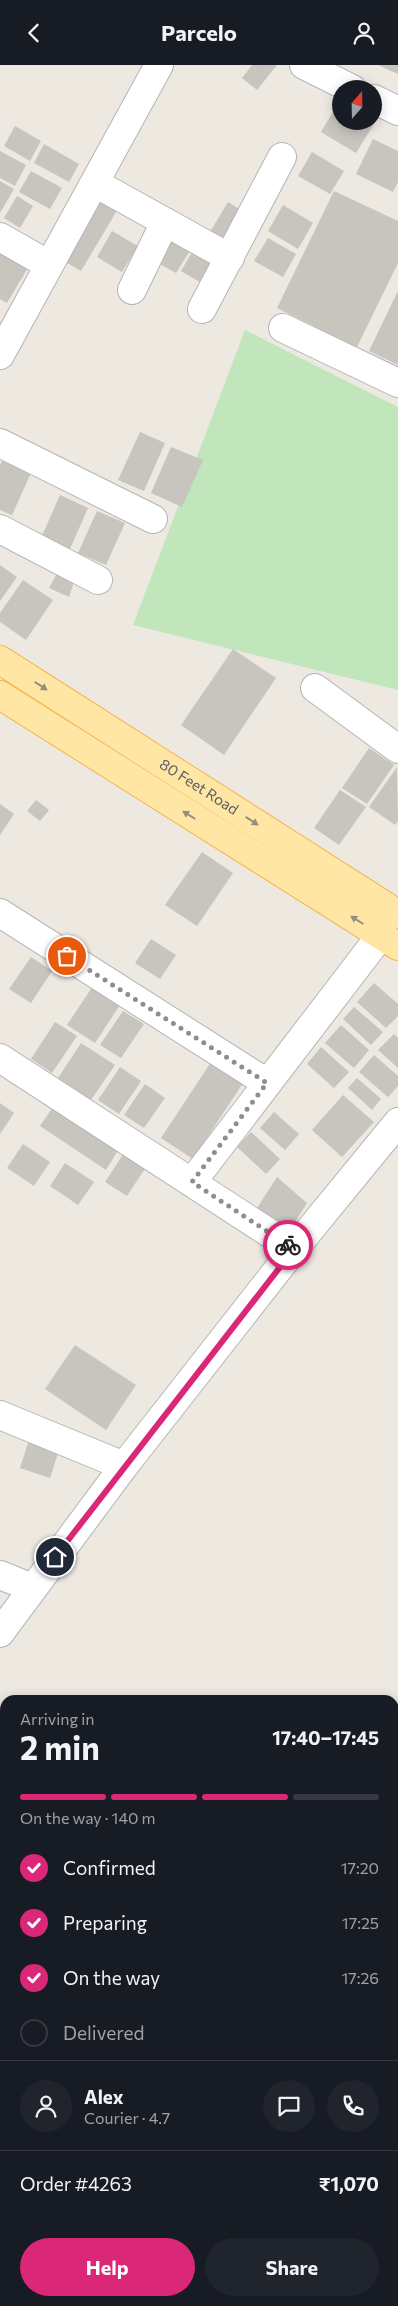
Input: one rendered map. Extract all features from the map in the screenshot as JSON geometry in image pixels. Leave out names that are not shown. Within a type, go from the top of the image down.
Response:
[{"type":"main road","name":"80 Feet Road","points":[[0,660],[398,914]]},
{"type":"main road","name":"80 Feet Road","points":[[0,695],[389,940]]},
{"type":"street","points":[[0,355],[159,65]]},
{"type":"street","points":[[304,65],[334,80]]},
{"type":"street","points":[[382,103],[398,111]]},
{"type":"street","points":[[202,309],[282,157]]},
{"type":"street","points":[[95,183],[230,258]]},
{"type":"street","points":[[132,290],[165,222]]},
{"type":"street","points":[[0,237],[49,265]]},
{"type":"street","points":[[283,328],[398,383]]},
{"type":"street","points":[[0,443],[153,519]]},
{"type":"street","points":[[0,529],[98,580]]},
{"type":"street","points":[[315,688],[398,749]]},
{"type":"street","points":[[0,913],[267,1083]]},
{"type":"street","points":[[192,1182],[267,1083],[389,940]]},
{"type":"street","points":[[0,1058],[294,1249]]},
{"type":"street","points":[[0,1633],[124,1466],[294,1249],[398,1122]]},
{"type":"street","points":[[0,1415],[124,1466]]},
{"type":"street","points":[[0,1575],[32,1588]]},
{"type":"green space","points":[[245,330],[398,407],[398,690],[133,625]]},
{"type":"building","points":[[252,65],[277,65],[257,90],[242,78]]},
{"type":"building","points":[[378,65],[398,65],[398,74]]},
{"type":"building","points":[[332,113],[332,130],[370,130],[356,153],[321,132]]},
{"type":"building","points":[[15,126],[41,141],[30,161],[4,146]]},
{"type":"building","points":[[373,139],[398,151],[398,182],[393,192],[356,174]]},
{"type":"building","points":[[44,144],[79,164],[69,182],[34,163]]},
{"type":"building","points":[[0,151],[26,165],[15,186],[0,178]]},
{"type":"building","points":[[312,152],[344,171],[330,194],[298,176]]},
{"type":"building","points":[[31,171],[62,188],[50,209],[19,192]]},
{"type":"building","points":[[0,181],[14,189],[0,213]]},
{"type":"building","points":[[334,191],[398,221],[398,263],[357,347],[277,308]]},
{"type":"building","points":[[95,193],[119,207],[81,271],[57,257]]},
{"type":"building","points":[[17,196],[33,206],[20,228],[4,218]]},
{"type":"building","points":[[228,202],[250,215],[232,245],[210,232]]},
{"type":"building","points":[[283,205],[313,223],[298,249],[268,231]]},
{"type":"building","points":[[112,231],[138,246],[122,272],[97,257]]},
{"type":"building","points":[[169,236],[191,249],[176,273],[154,261]]},
{"type":"building","points":[[268,238],[296,254],[283,277],[254,261]]},
{"type":"building","points":[[0,242],[32,261],[7,303],[0,299]]},
{"type":"building","points":[[194,249],[222,265],[208,287],[181,271]]},
{"type":"building","points":[[398,291],[398,365],[369,351]]},
{"type":"building","points":[[140,432],[165,443],[144,491],[118,480]]},
{"type":"building","points":[[171,447],[203,460],[182,507],[151,493]]},
{"type":"building","points":[[2,461],[31,473],[12,515],[0,510],[0,465]]},
{"type":"building","points":[[60,495],[88,508],[69,551],[41,538]]},
{"type":"building","points":[[97,511],[125,523],[106,565],[78,553]]},
{"type":"building","points":[[0,565],[17,577],[0,601]]},
{"type":"building","points":[[60,568],[76,576],[69,597],[49,588]]},
{"type":"building","points":[[23,580],[53,600],[26,640],[0,622],[0,613]]},
{"type":"building","points":[[233,649],[276,678],[224,755],[181,725]]},
{"type":"building","points":[[369,748],[394,765],[367,804],[342,788]]},
{"type":"building","points":[[397,767],[398,821],[395,825],[369,807]]},
{"type":"building","points":[[340,790],[366,807],[339,845],[314,828]]},
{"type":"building","points":[[36,800],[49,810],[40,821],[27,811]]},
{"type":"building","points":[[0,804],[14,814],[0,835]]},
{"type":"building","points":[[202,852],[233,873],[197,926],[165,905]]},
{"type":"building","points":[[151,939],[176,955],[160,979],[135,963]]},
{"type":"building","points":[[31,957],[52,971],[31,1003],[9,989]]},
{"type":"building","points":[[374,983],[398,1004],[398,1016],[386,1028],[357,1002]]},
{"type":"building","points":[[93,986],[120,1005],[95,1043],[67,1025]]},
{"type":"building","points":[[354,1007],[383,1032],[371,1045],[343,1019]]},
{"type":"building","points":[[123,1011],[144,1024],[121,1058],[100,1045]]},
{"type":"building","points":[[55,1022],[77,1036],[52,1073],[31,1059]]},
{"type":"building","points":[[341,1025],[369,1050],[354,1068],[325,1043]]},
{"type":"building","points":[[394,1034],[398,1038],[398,1068],[378,1050]]},
{"type":"building","points":[[81,1043],[115,1065],[91,1100],[58,1078]]},
{"type":"building","points":[[321,1047],[349,1072],[334,1088],[307,1064]]},
{"type":"building","points":[[374,1055],[398,1076],[398,1086],[388,1097],[359,1072]]},
{"type":"building","points":[[211,1062],[243,1083],[193,1159],[161,1138]]},
{"type":"building","points":[[120,1067],[141,1081],[119,1114],[98,1100]]},
{"type":"building","points":[[357,1078],[381,1099],[372,1110],[348,1088]]},
{"type":"building","points":[[145,1084],[165,1098],[144,1128],[124,1115]]},
{"type":"building","points":[[343,1095],[374,1122],[342,1157],[312,1130]]},
{"type":"building","points":[[0,1103],[14,1113],[0,1134]]},
{"type":"building","points":[[55,1104],[120,1147],[106,1170],[40,1126]]},
{"type":"building","points":[[274,1112],[299,1134],[285,1150],[260,1128]]},
{"type":"building","points":[[251,1132],[280,1159],[266,1174],[237,1147]]},
{"type":"building","points":[[23,1144],[50,1162],[34,1186],[7,1168]]},
{"type":"building","points":[[124,1153],[146,1167],[127,1196],[105,1182]]},
{"type":"building","points":[[65,1163],[94,1182],[78,1205],[50,1186]]},
{"type":"building","points":[[277,1177],[307,1203],[290,1230],[257,1208]]},
{"type":"building","points":[[75,1345],[136,1385],[106,1430],[45,1389]]},
{"type":"building","points":[[29,1440],[59,1450],[50,1478],[20,1468]]},
{"type":"way so far","points":[[67,956],[267,1083],[192,1182],[288,1245]]},
{"type":"route","points":[[55,1557],[294,1249],[288,1245]]}]
